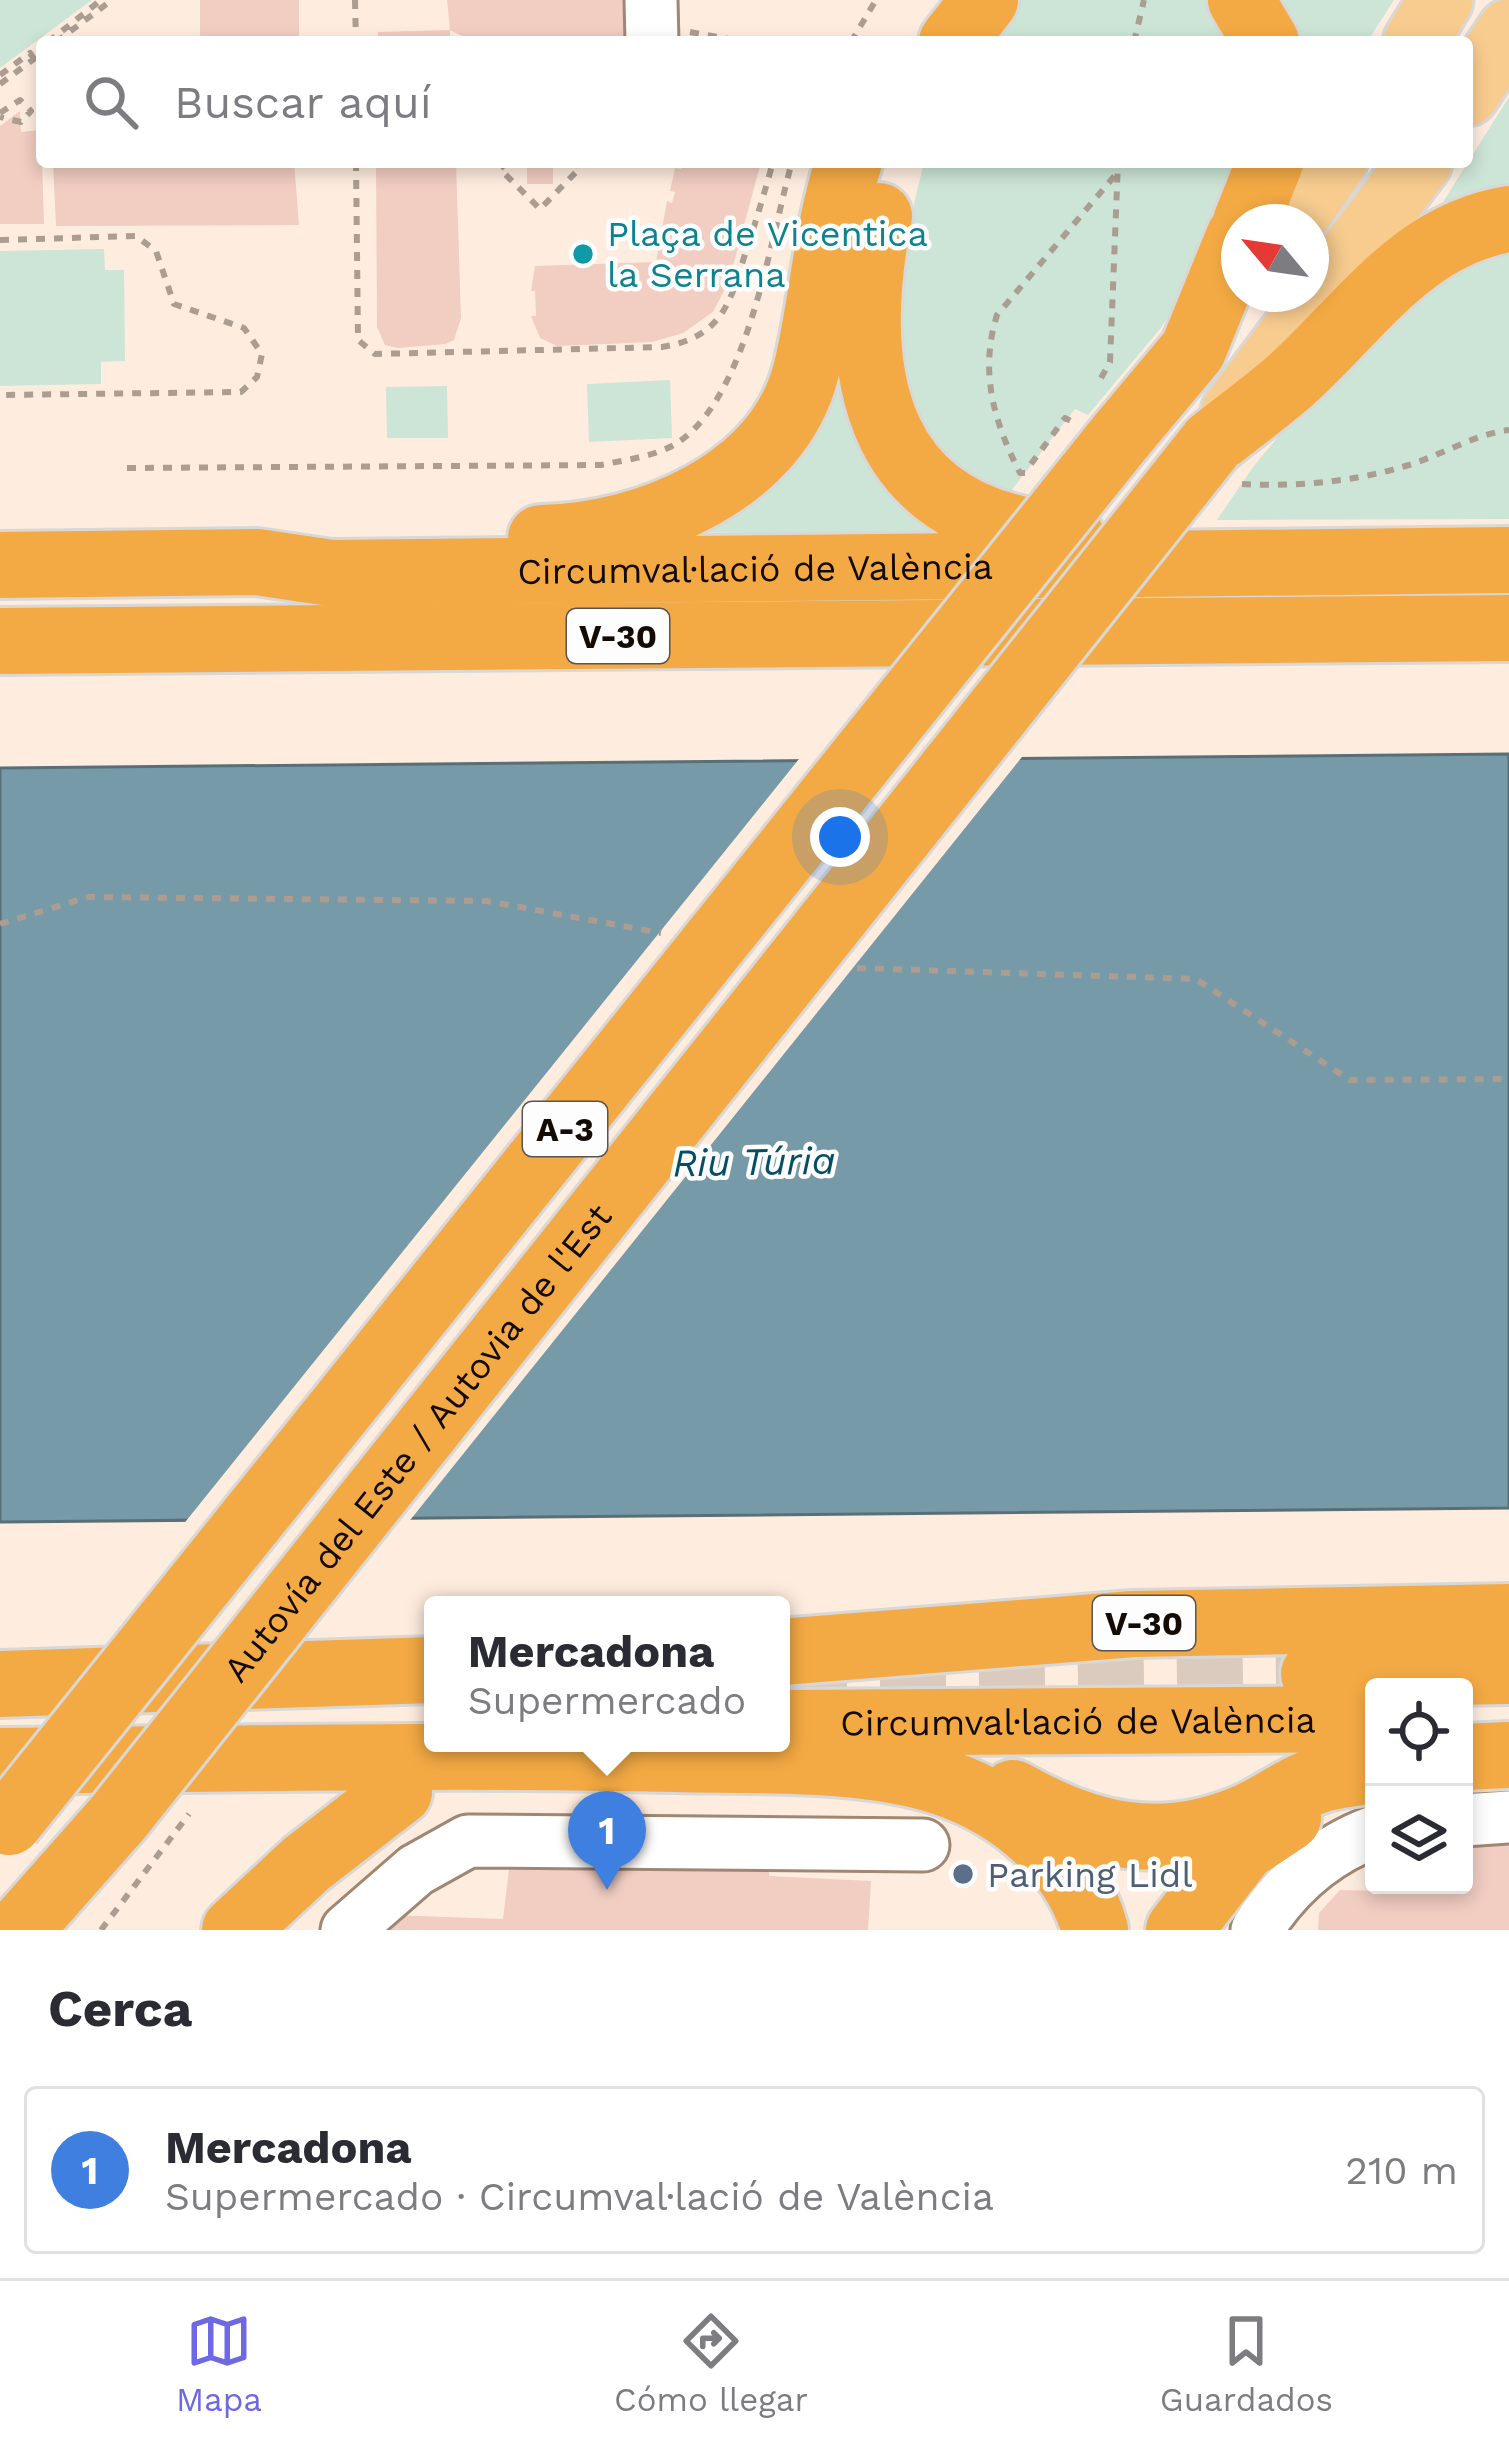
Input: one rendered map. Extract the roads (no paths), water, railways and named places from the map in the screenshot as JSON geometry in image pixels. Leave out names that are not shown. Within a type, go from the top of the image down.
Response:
[{"type":"highway","points":[[908,36],[932,0]]},
{"type":"highway","points":[[957,36],[985,0]]},
{"type":"highway","points":[[1241,0],[1262,36]]},
{"type":"highway","points":[[257,562],[334,542],[556,538],[591,532],[681,506],[740,474],[781,427],[804,377],[849,168]]},
{"type":"highway","points":[[891,168],[867,278],[866,351],[878,416],[916,471],[971,514],[1022,533],[1114,538],[1222,563]]},
{"type":"highway","points":[[1267,204],[1308,168]]},
{"type":"highway","name":"Autovía del Este / Autovia de l'Est","points":[[19,1930],[99,1841],[1212,443],[1293,378],[1358,308],[1437,242],[1509,219]]},
{"type":"highway","name":"Autovía del Este / Autovia de l'Est","points":[[3,1805],[1096,417],[1193,350],[1221,281]]},
{"type":"highway","name":"Circumval·lació de València","points":[[0,565],[257,562],[331,573],[1222,563],[1490,554]]},
{"type":"highway","name":"Circumval·lació de València","points":[[0,641],[1509,628]]},
{"type":"highway","name":"Circumval·lació de València","points":[[790,1651],[1133,1624],[1509,1617]]},
{"type":"highway","points":[[0,1684],[424,1670]]},
{"type":"highway","points":[[1314,1674],[1509,1671]]},
{"type":"highway","points":[[1473,1720],[1509,1720]]},
{"type":"highway","name":"Circumval·lació de València","points":[[790,1724],[1365,1774]]},
{"type":"highway","points":[[0,1733],[424,1727]]},
{"type":"highway","points":[[832,1763],[857,1754],[934,1762],[990,1781],[1092,1831],[1141,1840],[1188,1836],[1244,1818],[1319,1780],[1365,1774]]},
{"type":"highway","points":[[1473,1757],[1509,1755]]},
{"type":"highway","points":[[3,1805],[577,1757],[832,1763],[945,1783],[995,1807],[1046,1843],[1075,1882],[1095,1930]]},
{"type":"highway","points":[[1179,1930],[1243,1848],[1365,1776]]},
{"type":"highway","points":[[236,1930],[306,1864],[399,1792]]},
{"type":"highway","points":[[59,1930],[99,1841]]},
{"type":"main road","points":[[1419,36],[1441,0]]},
{"type":"main road","points":[[1473,85],[1509,31]]},
{"type":"main road","points":[[1299,204],[1310,168]]},
{"type":"main road","name":"A-3","points":[[1212,443],[1270,358],[1416,168]]},
{"type":"main road","name":"A-3","points":[[1193,350],[1226,312]]},
{"type":"street","points":[[1270,1912],[1342,1843],[1365,1784]]},
{"type":"street","points":[[1473,1819],[1509,1817]]},
{"type":"street","points":[[347,1930],[416,1870],[468,1841],[922,1845]]},
{"type":"water","name":"Riu Túria","points":[[1509,754],[1509,1508],[0,1522],[0,768]]},
{"type":"tunnel","points":[[790,1683],[1314,1674]]},
{"type":"place","name":"Plaça de Vicentica la Serrana","points":[[583,254]]},
{"type":"place","name":"Parking Lidl","points":[[963,1874]]},
{"type":"place","name":"Mercadona","points":[[607,1890]]}]
